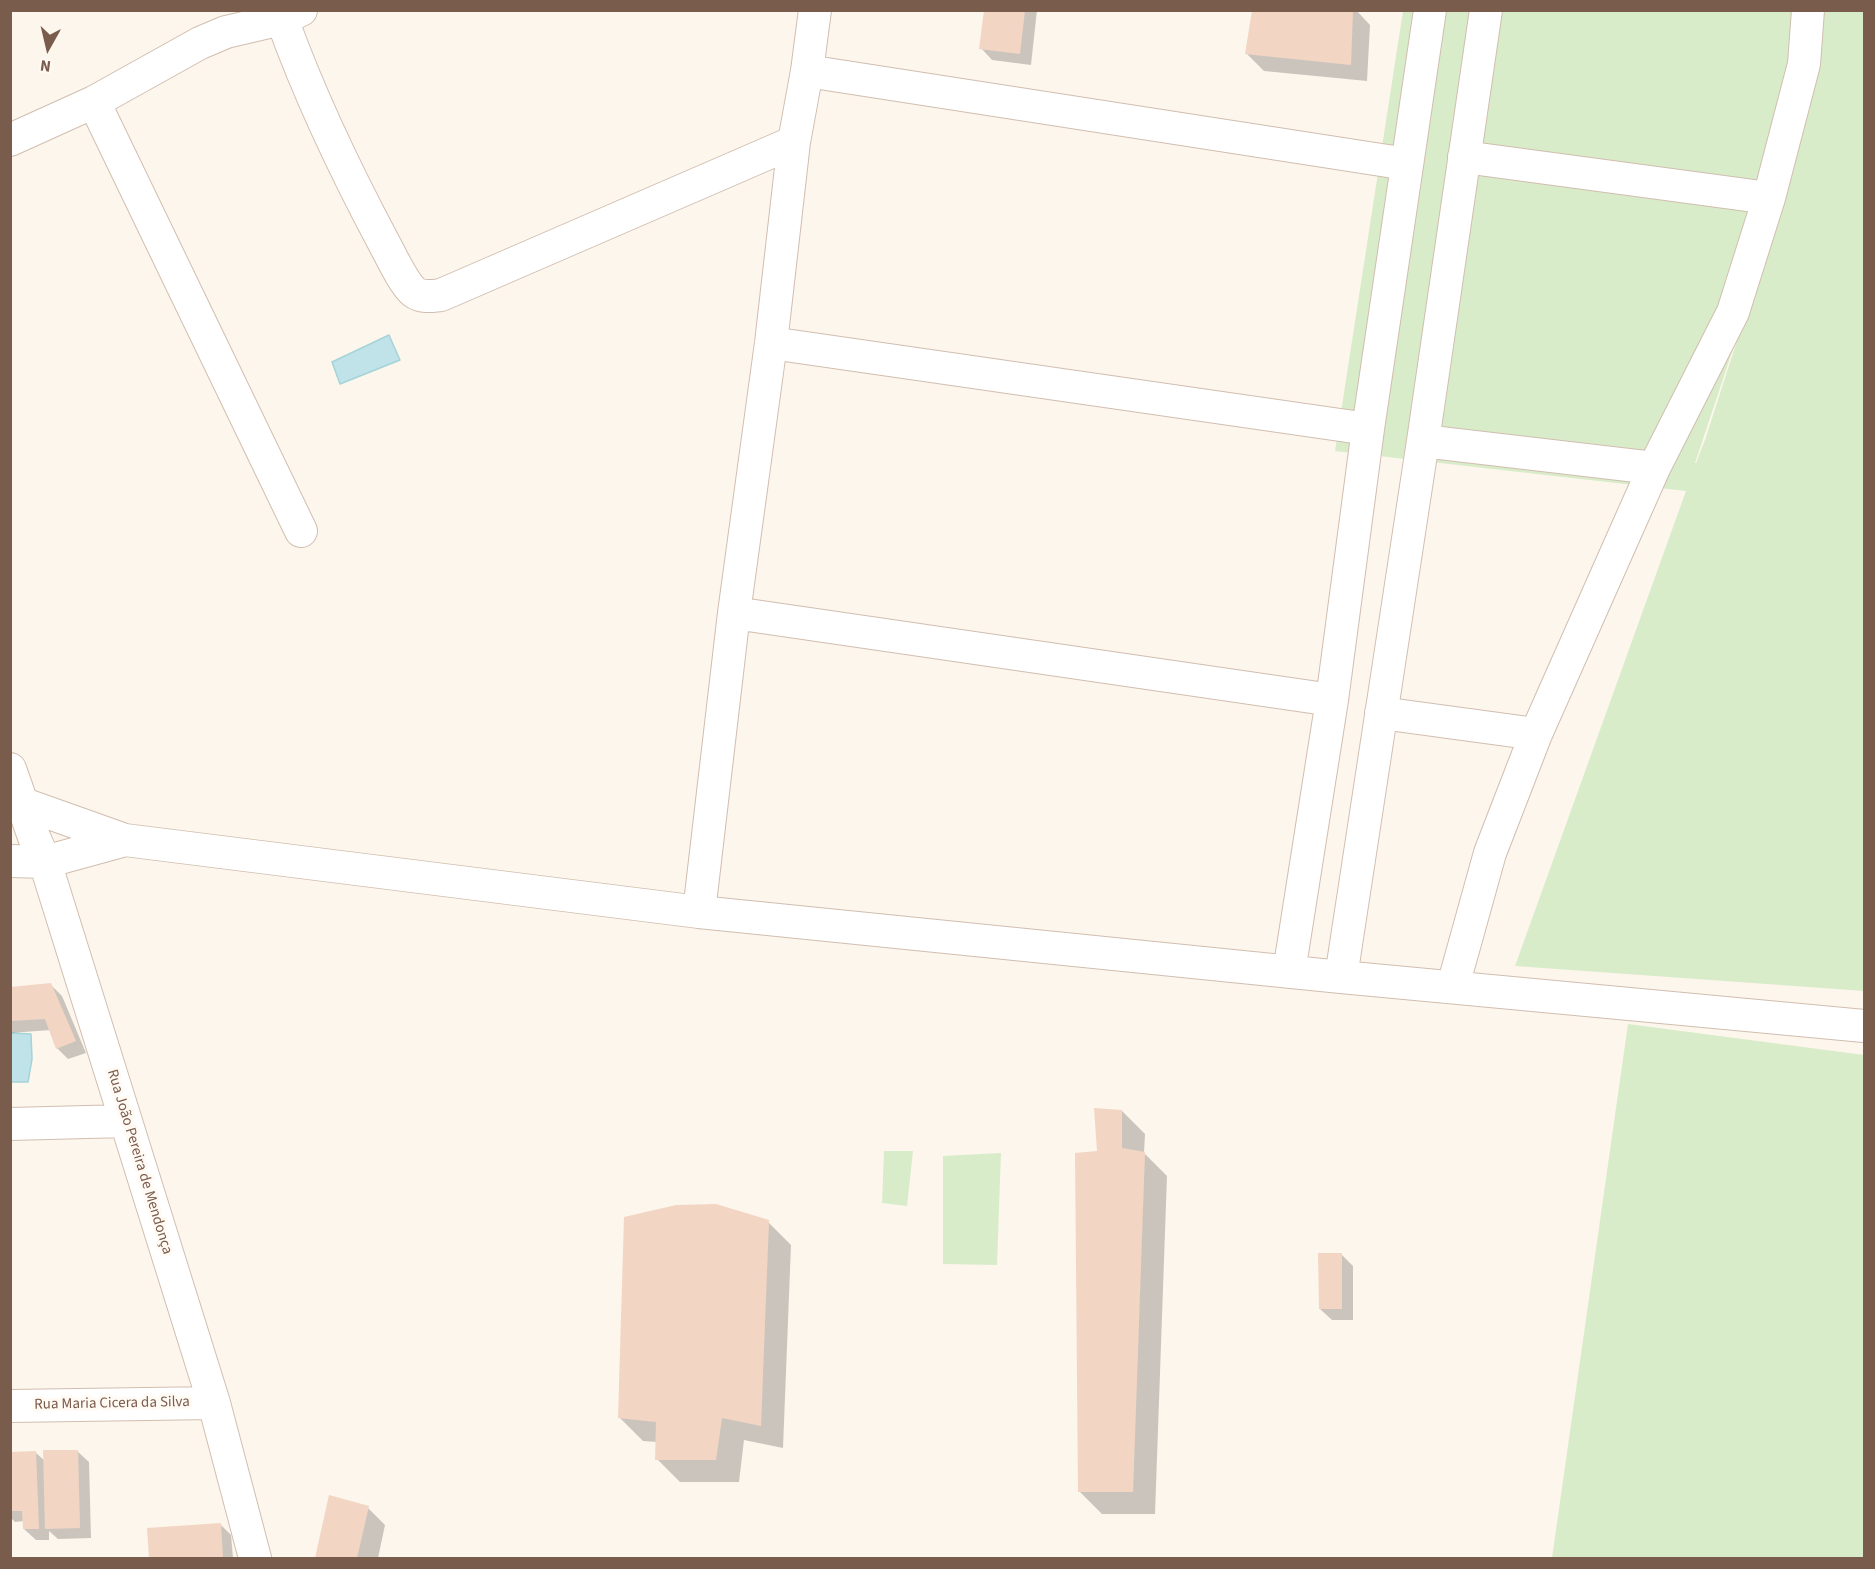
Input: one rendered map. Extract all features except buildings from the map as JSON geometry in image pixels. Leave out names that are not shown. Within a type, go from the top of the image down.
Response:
[{"type":"street","points":[[699,912],[734,613],[771,343],[794,142],[815,10]]},
{"type":"street","points":[[1289,972],[1332,700],[1368,429],[1430,10]]},
{"type":"street","points":[[1341,977],[1486,10]]},
{"type":"street","points":[[1453,986],[1490,853],[1536,734],[1654,468],[1733,312],[1769,198],[1804,64],[1808,10]]},
{"type":"street","points":[[10,140],[94,102],[200,43],[226,32],[292,15],[315,105],[400,272],[414,292],[426,296],[441,295],[794,142]]},
{"type":"street","points":[[807,71],[1407,164]]},
{"type":"street","points":[[94,102],[301,531]]},
{"type":"street","points":[[1464,157],[1769,198]]},
{"type":"street","points":[[771,343],[1368,429]]},
{"type":"street","points":[[1423,441],[1654,468]]},
{"type":"street","points":[[734,613],[1332,700]]},
{"type":"street","points":[[1382,712],[1536,734]]},
{"type":"street","name":"Rua João Pereira de Mendonça","points":[[10,769],[16,803],[45,862],[214,1403],[255,1558]]},
{"type":"street","points":[[16,803],[125,840],[699,912],[1289,972],[1864,1026]]},
{"type":"street","points":[[10,861],[45,862],[125,840]]},
{"type":"street","points":[[10,1124],[126,1121]]},
{"type":"street","name":"Rua Maria Cicera da Silva","points":[[10,1406],[214,1403]]},
{"type":"green space","points":[[1403,11],[1864,11],[1864,991],[1515,966],[1686,491],[1335,451]],"holes":[[[1773,229],[1705,440],[1695,463]]]},
{"type":"green space","points":[[1628,1024],[1864,1055],[1864,1558],[1552,1558]]},
{"type":"green space","points":[[884,1151],[913,1151],[907,1206],[882,1203]]},
{"type":"green space","points":[[1001,1153],[997,1265],[943,1264],[943,1156]]},
{"type":"water","points":[[389,335],[400,360],[340,384],[332,362]]},
{"type":"water","points":[[11,1033],[31,1034],[32,1059],[28,1082],[11,1082]]}]
